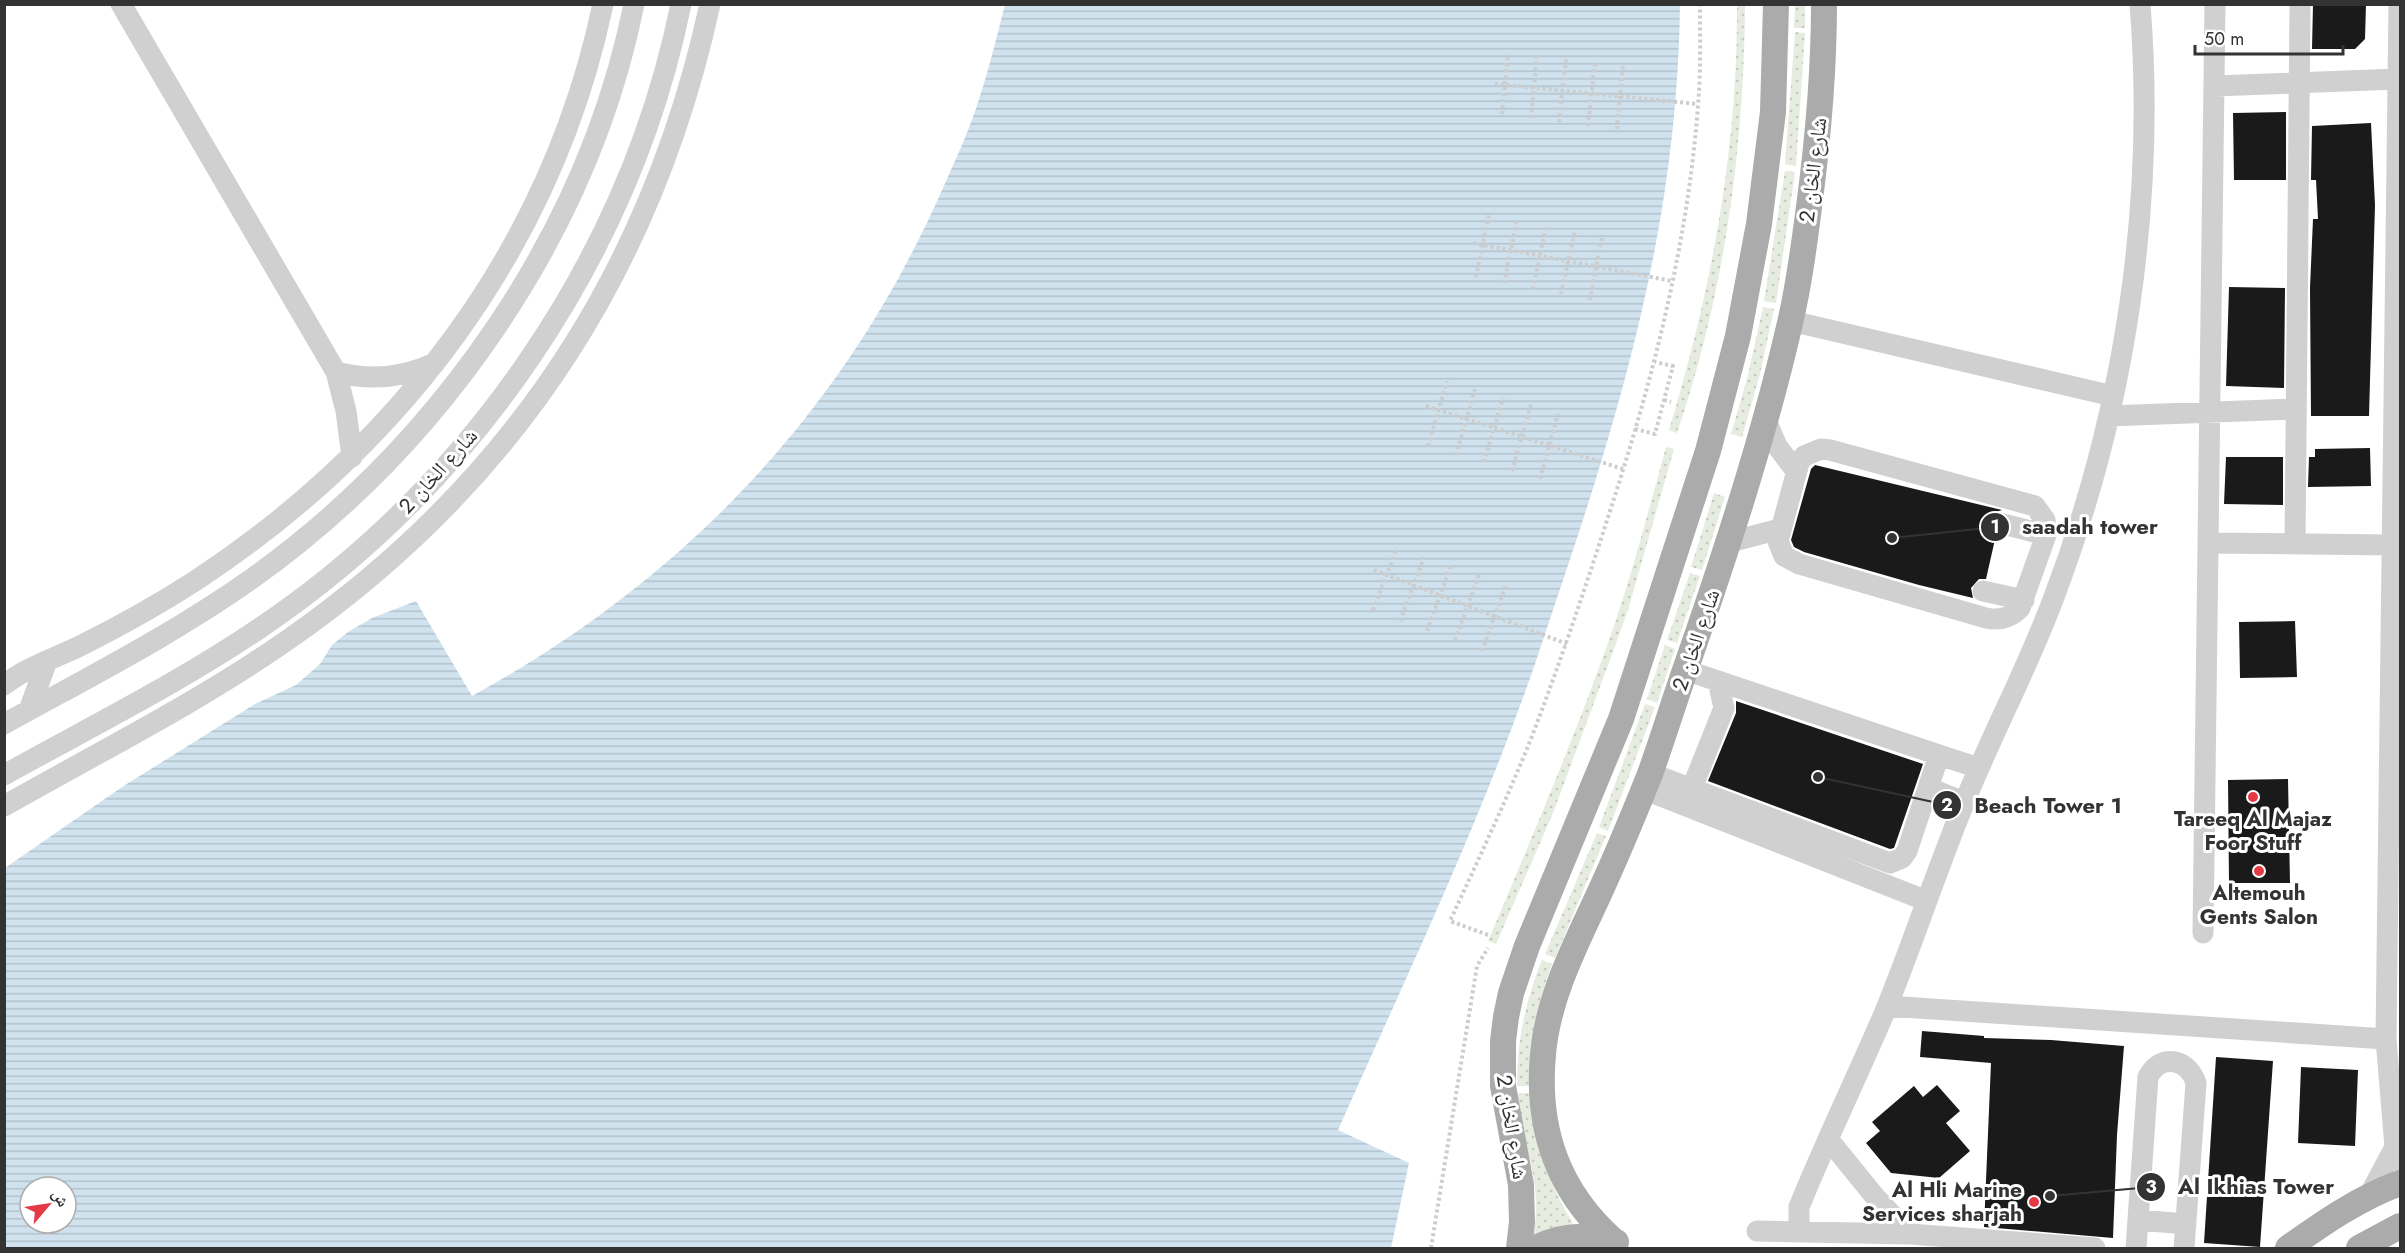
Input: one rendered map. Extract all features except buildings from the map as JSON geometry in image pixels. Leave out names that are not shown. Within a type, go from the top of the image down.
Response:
[{"type":"main road","name":"شارع الخان 2","points":[[1519,1248],[1521,1185],[1503,1086],[1506,1017],[1511,993],[1527,946],[1598,777],[1635,678],[1711,442],[1740,327],[1759,224],[1773,112],[1776,4]]},
{"type":"main road","name":"شارع الخان 2","points":[[1623,1245],[1583,1209],[1560,1172],[1547,1136],[1544,1116],[1543,1059],[1547,1028],[1557,990],[1646,781],[1730,542],[1765,418],[1791,321],[1800,272],[1818,135],[1824,68],[1824,4]]},
{"type":"main road","points":[[2288,1248],[2342,1211],[2400,1183]]},
{"type":"main road","points":[[2359,1248],[2400,1226]]},
{"type":"main road","points":[[1536,1248],[1572,1237],[1588,1237],[1623,1245]]},
{"type":"street","points":[[121,4],[336,372],[346,411],[352,458]]},
{"type":"street","points":[[4,685],[26,671],[98,637],[163,601],[226,560],[286,514],[352,458],[389,419],[438,361],[493,280],[548,175],[579,96],[603,4]]},
{"type":"street","name":"شارع الخان 2","points":[[4,724],[214,604],[279,558],[334,512],[409,437],[467,367],[518,293],[562,212],[583,166],[617,72],[633,4]]},
{"type":"street","name":"شارع الخان 2","points":[[4,775],[219,655],[300,600],[378,535],[451,460],[507,391],[543,339],[608,222],[636,156],[666,67],[681,4]]},
{"type":"street","points":[[4,806],[254,662],[352,592],[388,563],[448,507],[517,427],[545,389],[595,311],[646,207],[673,139],[710,4]]},
{"type":"street","points":[[1802,1231],[1799,1223],[1799,1207],[1887,1006],[1964,802],[2030,656],[2075,538],[2111,406],[2124,340],[2135,263],[2142,186],[2144,108],[2140,4]]},
{"type":"street","points":[[2202,933],[2215,4]]},
{"type":"street","points":[[2295,544],[2300,4]]},
{"type":"street","points":[[2369,1196],[2398,1154],[2386,1039],[2399,4]]},
{"type":"street","points":[[2214,86],[2398,79]]},
{"type":"street","points":[[636,156],[646,207]]},
{"type":"street","points":[[1791,321],[2111,406],[2209,413],[2296,410]]},
{"type":"street","points":[[336,372],[362,377],[388,377],[414,372],[438,361]]},
{"type":"street","points":[[1765,418],[1777,446],[1796,471]]},
{"type":"street","points":[[1830,450],[2027,503],[2034,506],[2045,520],[2046,535],[2024,600],[2015,613],[1994,620],[1791,561],[1784,556],[1778,541],[1780,530],[1796,471],[1804,456],[1812,451],[1830,450]]},
{"type":"street","points":[[279,558],[286,514]]},
{"type":"street","points":[[1999,523],[2046,535]]},
{"type":"street","points":[[1730,542],[1780,530]]},
{"type":"street","points":[[2208,543],[2392,545]]},
{"type":"street","points":[[1983,591],[2024,600]]},
{"type":"street","points":[[300,600],[352,592]]},
{"type":"street","points":[[29,710],[47,661]]},
{"type":"street","points":[[1685,670],[1979,768]]},
{"type":"street","points":[[1692,788],[1724,708],[1718,682]]},
{"type":"street","points":[[1646,781],[1692,788],[1890,863],[1905,854],[1939,755]]},
{"type":"street","points":[[1646,781],[1927,901]]},
{"type":"street","points":[[1929,788],[1964,802]]},
{"type":"street","points":[[1887,1006],[2386,1039]]},
{"type":"street","points":[[2136,1248],[2148,1077],[2158,1064],[2174,1060],[2188,1068],[2196,1083],[2184,1248]]},
{"type":"street","points":[[1829,1140],[1876,1198],[1898,1239]]},
{"type":"street","points":[[2138,1220],[2186,1224]]},
{"type":"street","points":[[1757,1231],[1802,1231],[1898,1239],[2095,1248]]},
{"type":"path","points":[[1488,936],[1450,921],[1533,734],[1597,556],[1655,362],[1690,177],[1698,104],[1700,4]]},
{"type":"path","points":[[1502,114],[1508,54]]},
{"type":"path","points":[[1531,118],[1537,56]]},
{"type":"path","points":[[1560,122],[1566,59]]},
{"type":"path","points":[[1588,126],[1594,62]]},
{"type":"path","points":[[1617,129],[1623,64]]},
{"type":"path","points":[[1495,84],[1698,104]]},
{"type":"path","points":[[1476,277],[1489,214]]},
{"type":"path","points":[[1504,283],[1517,220]]},
{"type":"path","points":[[1533,289],[1546,226]]},
{"type":"path","points":[[1561,294],[1575,231]]},
{"type":"path","points":[[1590,300],[1602,237]]},
{"type":"path","points":[[1473,243],[1672,281]]},
{"type":"path","points":[[1635,429],[1655,434],[1673,366],[1655,362]]},
{"type":"path","points":[[1428,446],[1448,381]]},
{"type":"path","points":[[1456,454],[1475,389]]},
{"type":"path","points":[[1484,462],[1503,398]]},
{"type":"path","points":[[1664,400],[1671,402]]},
{"type":"path","points":[[1512,471],[1531,405]]},
{"type":"path","points":[[1426,406],[1623,469]]},
{"type":"path","points":[[1540,479],[1558,414]]},
{"type":"path","points":[[1373,610],[1397,548]]},
{"type":"path","points":[[1400,621],[1424,556]]},
{"type":"path","points":[[1427,631],[1451,566]]},
{"type":"path","points":[[1374,570],[1566,644]]},
{"type":"path","points":[[1455,640],[1479,575]]},
{"type":"path","points":[[1482,651],[1506,585]]},
{"type":"path","points":[[1431,1248],[1477,966],[1488,948]]},
{"type":"shaded area","points":[[1737,5],[1745,5],[1744,59],[1741,114],[1728,222],[1707,328],[1677,433],[1669,430],[1709,273],[1727,167],[1733,113]]},
{"type":"shaded area","points":[[1795,5],[1805,5],[1805,28],[1794,28]]},
{"type":"shaded area","points":[[1795,32],[1805,33],[1796,166],[1785,164]]},
{"type":"shaded area","points":[[1785,171],[1795,172],[1776,303],[1764,301]]},
{"type":"shaded area","points":[[1763,307],[1774,309],[1760,374],[1742,437],[1731,434],[1748,375]]},
{"type":"shaded area","points":[[1666,447],[1674,449],[1628,610],[1553,813],[1496,944],[1488,941],[1590,693],[1637,553]]},
{"type":"shaded area","points":[[1714,493],[1725,497],[1702,570],[1691,567]]},
{"type":"shaded area","points":[[1690,573],[1700,576],[1677,643],[1667,640]]},
{"type":"shaded area","points":[[1665,645],[1675,649],[1657,703],[1647,699]]},
{"type":"shaded area","points":[[1645,704],[1655,707],[1608,831],[1599,827]]},
{"type":"shaded area","points":[[1597,833],[1606,836],[1555,958],[1545,954]]},
{"type":"shaded area","points":[[1542,960],[1552,964],[1536,1024],[1531,1086],[1517,1086],[1523,1022]]},
{"type":"shaded area","points":[[1518,1093],[1531,1093],[1544,1160],[1563,1207],[1573,1223],[1533,1235],[1536,1198]]},
{"type":"water","points":[[1005,5],[1680,5],[1672,140],[1663,206],[1636,335],[1601,464],[1535,664],[1491,782],[1338,1130],[1409,1163],[1391,1248],[5,1248],[5,868],[122,787],[255,704],[296,685],[320,664],[332,645],[348,632],[372,618],[416,601],[472,696],[549,650],[621,599],[688,543],[750,482],[807,416],[858,345],[903,269],[943,188],[968,131],[984,85]]},
{"type":"place","name":"saadah tower","points":[[1892,538]]},
{"type":"place","name":"Beach Tower 1","points":[[1818,777]]},
{"type":"place","name":"Tareeq Al Majaz Foor Stuff","points":[[2253,797]]},
{"type":"place","name":"Altemouh Gents Salon","points":[[2259,871]]},
{"type":"place","name":"Al Ikhias Tower","points":[[2050,1196]]},
{"type":"place","name":"Al Hli Marine Services sharjah","points":[[2034,1202]]}]
